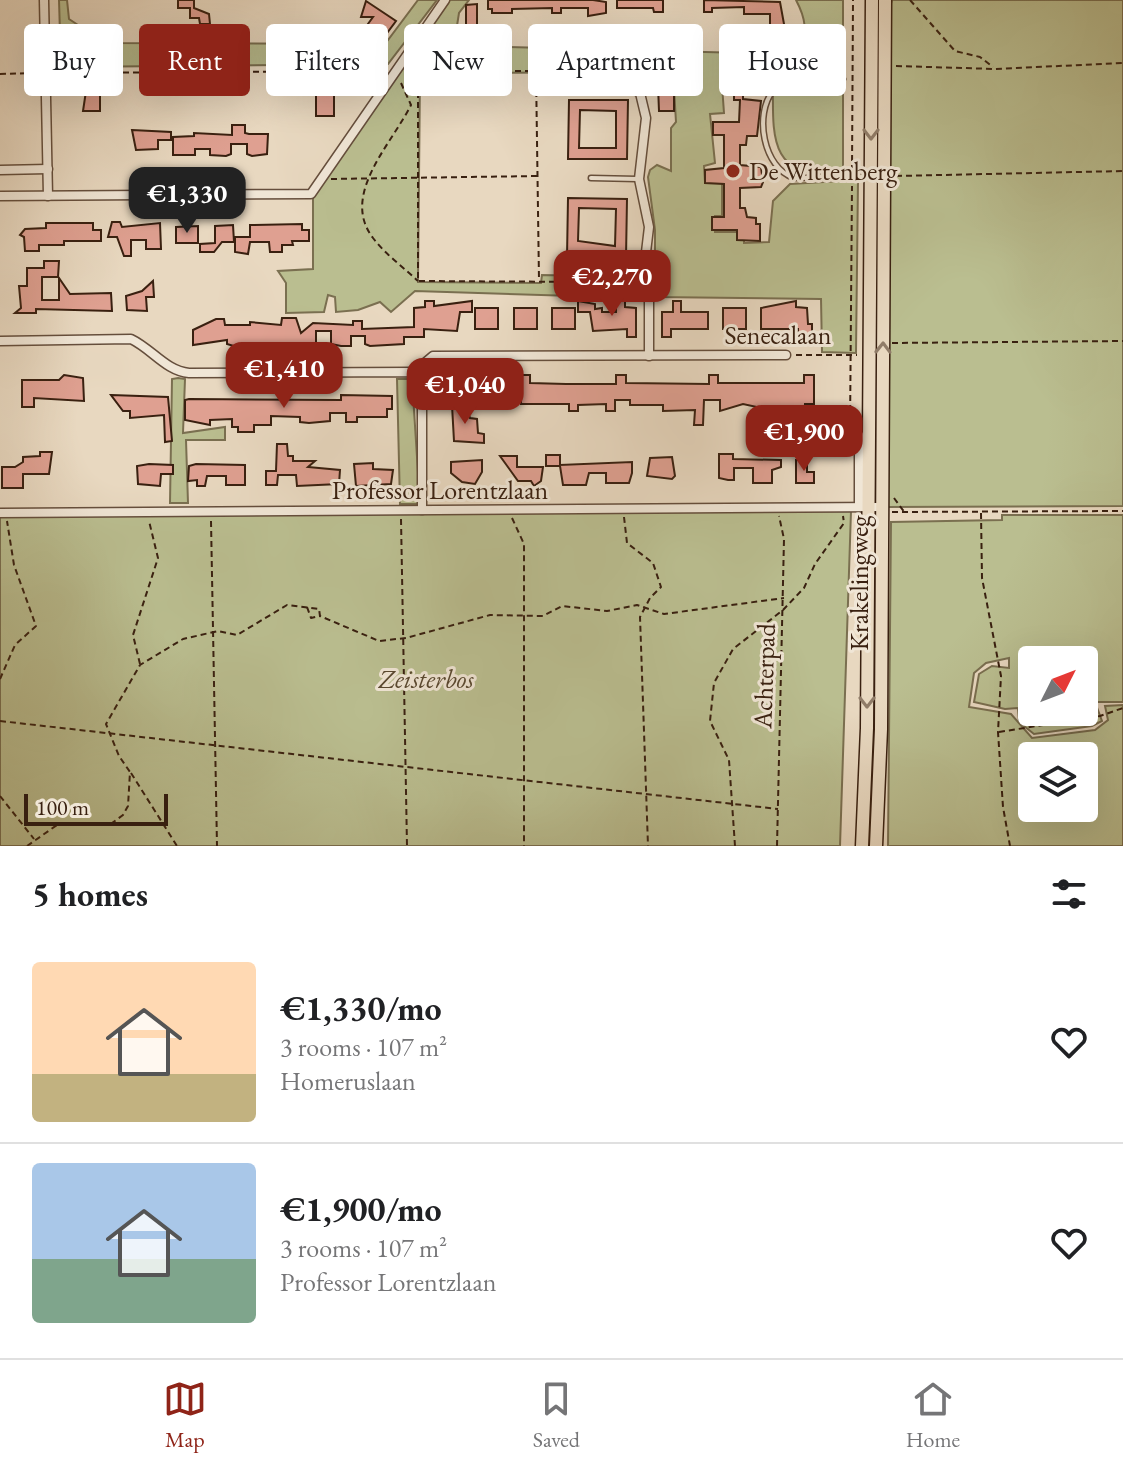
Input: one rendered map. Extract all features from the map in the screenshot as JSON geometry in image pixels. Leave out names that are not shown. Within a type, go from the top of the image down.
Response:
[{"type":"main road","name":"Krakelingweg","points":[[862,846],[866,797],[870,507],[872,0]]},
{"type":"main road","name":"Krakelingweg","points":[[876,846],[880,770],[870,507],[883,343],[885,0]]},
{"type":"street","points":[[44,0],[45,24]]},
{"type":"street","points":[[0,196],[311,194],[445,0]]},
{"type":"street","points":[[46,96],[48,196]]},
{"type":"street","points":[[641,96],[646,132],[639,179],[649,227],[644,269],[649,293],[649,356]]},
{"type":"street","points":[[0,170],[48,169]]},
{"type":"street","points":[[871,176],[884,176]]},
{"type":"street","points":[[0,341],[131,339],[144,345],[175,371],[189,373],[414,372],[422,387],[422,510]]},
{"type":"street","name":"Senecalaan","points":[[414,372],[433,356],[786,355]]},
{"type":"street","name":"Krakelingweg","points":[[855,434],[870,507]]},
{"type":"street","name":"Professor Lorentzlaan","points":[[3,513],[870,507]]},
{"type":"lane","points":[[771,96],[766,109],[768,154],[783,174],[794,178],[871,176]]},
{"type":"lane","points":[[591,178],[639,179]]},
{"type":"lane","points":[[592,269],[644,269]]},
{"type":"path","points":[[853,0],[850,355],[855,434]]},
{"type":"path","points":[[910,0],[955,51],[980,57],[995,69]]},
{"type":"path","points":[[897,66],[995,69],[1123,63]]},
{"type":"path","points":[[846,78],[862,70]]},
{"type":"path","points":[[395,71],[411,105],[372,176],[363,186],[361,220],[374,240],[418,281],[596,282],[599,269]]},
{"type":"path","points":[[123,73],[404,71]]},
{"type":"path","points":[[0,74],[24,73]]},
{"type":"path","points":[[418,96],[418,281]]},
{"type":"path","points":[[536,96],[539,282]]},
{"type":"path","points":[[884,176],[1123,171]]},
{"type":"path","points":[[323,180],[372,176],[537,176]]},
{"type":"path","points":[[883,343],[1123,341]]},
{"type":"path","name":"Senecalaan","points":[[786,355],[860,355]]},
{"type":"path","points":[[735,846],[729,760],[710,721],[714,683],[733,649],[783,610],[804,588],[815,564],[844,523],[841,507]]},
{"type":"path","points":[[870,507],[886,512],[1123,511]]},
{"type":"path","points":[[624,508],[627,543],[653,563],[661,587],[640,617],[648,846]]},
{"type":"path","name":"Achterpad","points":[[777,846],[784,598],[784,539],[779,525],[780,508]]},
{"type":"path","points":[[400,510],[406,638],[407,846]]},
{"type":"path","points":[[507,510],[524,544],[524,846]]},
{"type":"path","points":[[140,665],[133,635],[158,558],[149,512]]},
{"type":"path","points":[[211,512],[217,846]]},
{"type":"path","points":[[0,679],[15,645],[36,626],[14,565],[3,513]]},
{"type":"path","points":[[981,513],[982,578],[1001,676],[998,732],[1003,807],[1010,846]]},
{"type":"path","points":[[306,606],[311,618],[320,616],[379,641],[406,638],[490,615],[543,616],[562,606],[607,611],[647,606],[664,614],[784,598]]},
{"type":"path","points":[[177,846],[130,772],[106,724],[140,665],[183,639],[214,633],[237,635],[287,605],[319,609],[320,616]]},
{"type":"path","points":[[998,732],[1100,716],[1123,708]]},
{"type":"path","points":[[0,721],[778,809]]},
{"type":"path","points":[[27,846],[57,825],[112,823],[128,806],[130,772]]},
{"type":"path","points":[[0,796],[35,840]]},
{"type":"green space","points":[[59,0],[67,0],[69,19],[76,24],[60,24]]},
{"type":"green space","points":[[418,0],[437,0],[419,24],[404,24],[404,43],[388,64],[388,40]]},
{"type":"green space","points":[[450,0],[469,0],[459,13],[457,24],[433,24]]},
{"type":"green space","points":[[796,0],[843,0],[843,24],[804,24]]},
{"type":"green space","points":[[892,0],[1123,0],[1123,506],[885,507],[889,10]]},
{"type":"green space","points":[[123,43],[139,43],[139,66],[123,66]]},
{"type":"green space","points":[[250,44],[266,44],[266,65],[250,65]]},
{"type":"green space","points":[[512,47],[528,47],[528,73],[512,73]]},
{"type":"green space","points":[[703,52],[719,52],[719,96],[723,96],[724,113],[710,114],[715,163],[704,166],[705,182],[722,183],[722,216],[715,216],[715,232],[744,232],[744,243],[769,242],[773,201],[790,184],[858,180],[856,353],[822,352],[821,299],[655,297],[655,230],[648,177],[650,170],[657,165],[671,171],[671,128],[676,122],[674,96],[703,96]]},
{"type":"green space","points":[[404,65],[404,96],[420,96],[418,282],[541,283],[542,275],[639,277],[639,298],[415,291],[391,312],[380,302],[358,310],[336,312],[335,297],[328,295],[324,312],[286,313],[286,283],[278,271],[313,269],[313,194],[382,96],[388,96],[388,88]]},
{"type":"green space","points":[[773,96],[843,96],[843,172],[817,173],[798,169],[786,160],[778,147]]},
{"type":"green space","points":[[172,379],[185,379],[183,433],[225,427],[225,440],[186,440],[188,503],[170,503]]},
{"type":"green space","points":[[397,379],[412,379],[420,504],[400,504]]},
{"type":"green space","name":"Zeisterbos","points":[[851,511],[840,846],[0,846],[0,513]]},
{"type":"green space","points":[[1002,515],[1123,515],[1123,702],[1098,702],[1098,646],[1018,646],[1018,708],[1005,709],[974,702],[979,674],[992,666],[1009,668],[1009,658],[986,663],[974,673],[969,707],[1011,714],[1018,726],[1032,738],[1095,730],[1108,720],[1105,706],[1123,705],[1123,846],[888,846],[891,522],[1002,520]]},
{"type":"green space","points":[[1024,726],[1092,726],[1034,734]]},
{"type":"building","points":[[178,0],[194,0],[194,8],[209,14],[210,24],[200,24],[199,18],[190,18],[190,8],[178,8]]},
{"type":"building","points":[[488,0],[593,0],[606,2],[606,13],[588,16],[588,8],[561,8],[561,13],[552,13],[552,8],[492,13],[492,9],[488,9]]},
{"type":"building","points":[[617,0],[663,0],[663,12],[654,12],[653,8],[617,8]]},
{"type":"building","points":[[704,0],[780,2],[784,24],[770,24],[770,14],[744,14],[744,7],[712,8],[712,12],[704,12]]},
{"type":"building","points":[[366,1],[396,21],[388,32],[388,24],[368,24],[373,17],[361,17]]},
{"type":"building","points":[[477,4],[477,24],[466,24],[466,5]]},
{"type":"building","points":[[85,96],[100,96],[100,111],[83,111]]},
{"type":"building","points":[[316,96],[334,96],[334,116],[316,116]]},
{"type":"building","points":[[658,96],[674,96],[674,111],[659,111]]},
{"type":"building","name":"De Wittenberg","points":[[734,96],[743,96],[743,99],[761,101],[757,136],[747,136],[746,145],[740,145],[740,165],[761,167],[761,187],[740,188],[740,208],[745,208],[747,217],[756,218],[756,224],[760,224],[760,241],[737,240],[737,230],[712,230],[712,217],[724,217],[724,184],[705,183],[705,170],[724,168],[724,135],[713,135],[713,122],[739,122],[740,100],[734,100]]},
{"type":"building","points":[[569,100],[628,100],[627,159],[568,159]],"holes":[[[580,110],[616,111],[616,148],[579,148]]]},
{"type":"building","points":[[232,125],[245,125],[245,133],[249,134],[268,134],[267,154],[252,156],[247,154],[247,144],[231,144],[231,154],[226,156],[210,155],[210,149],[195,149],[195,155],[173,155],[173,137],[194,136],[194,133],[232,135]]},
{"type":"building","points":[[132,130],[171,132],[171,140],[158,140],[158,149],[136,150]]},
{"type":"building","points":[[568,198],[627,199],[626,257],[567,257]],"holes":[[[579,208],[616,209],[615,246],[578,241]]]},
{"type":"building","points":[[112,222],[120,222],[122,227],[160,223],[161,249],[146,249],[146,240],[131,240],[131,256],[124,256],[117,237],[108,237]]},
{"type":"building","points":[[46,223],[93,223],[93,230],[101,230],[101,241],[64,241],[64,245],[39,245],[39,251],[25,251],[24,237],[20,235],[25,229],[46,228]]},
{"type":"building","points":[[302,224],[302,230],[309,230],[309,241],[292,241],[293,245],[282,245],[282,252],[270,252],[269,242],[250,242],[248,254],[235,252],[235,237],[250,237],[250,225]]},
{"type":"building","points":[[233,225],[234,242],[222,242],[214,252],[200,252],[200,244],[215,243],[215,226]]},
{"type":"building","points":[[198,226],[198,243],[176,243],[176,227]]},
{"type":"building","points":[[44,261],[59,261],[58,277],[42,277],[42,300],[59,300],[59,278],[70,294],[111,293],[112,311],[36,309],[36,313],[15,313],[21,308],[19,286],[27,286],[27,268],[44,268]]},
{"type":"building","points":[[153,281],[154,297],[146,297],[147,311],[127,310],[126,296],[142,291]]},
{"type":"building","points":[[425,301],[434,301],[434,306],[472,301],[472,312],[460,312],[457,331],[424,329],[424,337],[404,337],[404,344],[370,346],[365,344],[365,336],[351,336],[351,346],[341,346],[331,344],[331,331],[316,331],[316,345],[312,347],[261,343],[237,347],[227,344],[227,340],[193,345],[193,330],[216,319],[224,319],[225,325],[250,325],[250,322],[281,325],[282,318],[296,318],[301,333],[313,323],[353,325],[353,321],[362,321],[362,329],[414,327],[414,308],[425,307]]},
{"type":"building","points":[[578,301],[595,304],[595,309],[602,308],[602,312],[616,312],[616,301],[625,301],[625,307],[636,308],[636,337],[627,337],[627,329],[593,331],[590,312],[578,312]]},
{"type":"building","points":[[673,301],[681,301],[681,312],[708,312],[708,329],[671,329],[671,337],[662,337],[662,312],[673,312]]},
{"type":"building","points":[[796,301],[796,307],[807,308],[812,334],[798,337],[798,329],[761,329],[761,308]]},
{"type":"building","points":[[475,308],[498,308],[498,329],[475,329]]},
{"type":"building","points":[[514,308],[537,308],[537,329],[514,329]]},
{"type":"building","points":[[552,308],[575,308],[575,329],[552,329]]},
{"type":"building","points":[[723,308],[746,308],[746,329],[723,329]]},
{"type":"building","points":[[452,374],[481,374],[481,383],[487,383],[487,392],[468,392],[468,386],[452,384]]},
{"type":"building","points":[[64,375],[83,378],[84,401],[34,398],[34,407],[22,407],[22,380],[59,380]]},
{"type":"building","points":[[521,375],[530,375],[530,383],[616,384],[616,375],[626,375],[626,383],[709,384],[709,375],[718,375],[718,383],[804,383],[804,375],[814,375],[814,404],[805,404],[804,425],[808,426],[808,433],[814,433],[814,448],[800,447],[794,411],[757,411],[757,407],[743,404],[720,411],[720,400],[704,400],[703,425],[694,425],[695,410],[663,411],[663,405],[630,405],[630,400],[615,400],[615,411],[606,411],[606,404],[578,405],[578,411],[569,411],[569,404],[521,404]]},
{"type":"building","points":[[111,395],[168,397],[172,441],[165,442],[164,415],[130,418],[130,411],[123,411]]},
{"type":"building","points":[[341,395],[392,396],[392,409],[387,409],[387,417],[357,417],[357,422],[346,422],[346,413],[330,413],[330,421],[309,423],[300,422],[300,417],[271,416],[271,425],[254,425],[254,432],[238,432],[238,427],[232,427],[232,419],[210,420],[210,425],[185,420],[185,400],[189,399],[341,400]]},
{"type":"building","points":[[452,405],[466,406],[470,418],[477,419],[478,433],[484,434],[484,443],[454,441]]},
{"type":"building","points":[[277,444],[287,444],[288,456],[293,456],[293,461],[315,461],[308,467],[340,470],[339,484],[297,486],[296,475],[278,475],[277,485],[266,485],[266,471],[276,471]]},
{"type":"building","points":[[40,452],[52,452],[49,474],[23,474],[23,488],[2,488],[2,467],[15,467],[23,462],[23,457],[40,456]]},
{"type":"building","points":[[719,454],[733,454],[733,459],[781,460],[781,467],[772,470],[772,483],[753,483],[753,468],[734,468],[734,480],[728,480],[719,478]]},
{"type":"building","points":[[546,455],[560,455],[560,465],[632,462],[632,473],[629,483],[606,483],[606,473],[589,473],[586,485],[563,485],[560,466],[546,466]]},
{"type":"building","points":[[500,456],[517,456],[517,467],[543,467],[541,481],[534,486],[531,481],[518,481]]},
{"type":"building","points":[[672,457],[675,476],[672,479],[647,476],[650,458]]},
{"type":"building","points":[[482,460],[482,472],[475,484],[462,482],[451,473],[451,462]]},
{"type":"building","points":[[796,460],[807,460],[807,472],[814,472],[814,483],[796,483]]},
{"type":"building","points":[[373,463],[373,469],[393,470],[391,484],[356,486],[354,464]]},
{"type":"building","points":[[173,465],[173,474],[161,474],[160,486],[138,484],[137,466]]},
{"type":"building","points":[[245,465],[245,485],[226,485],[226,476],[207,476],[205,486],[197,486],[197,480],[188,481],[189,466]]},
{"type":"place","name":"De Wittenberg","points":[[733,171]]}]
